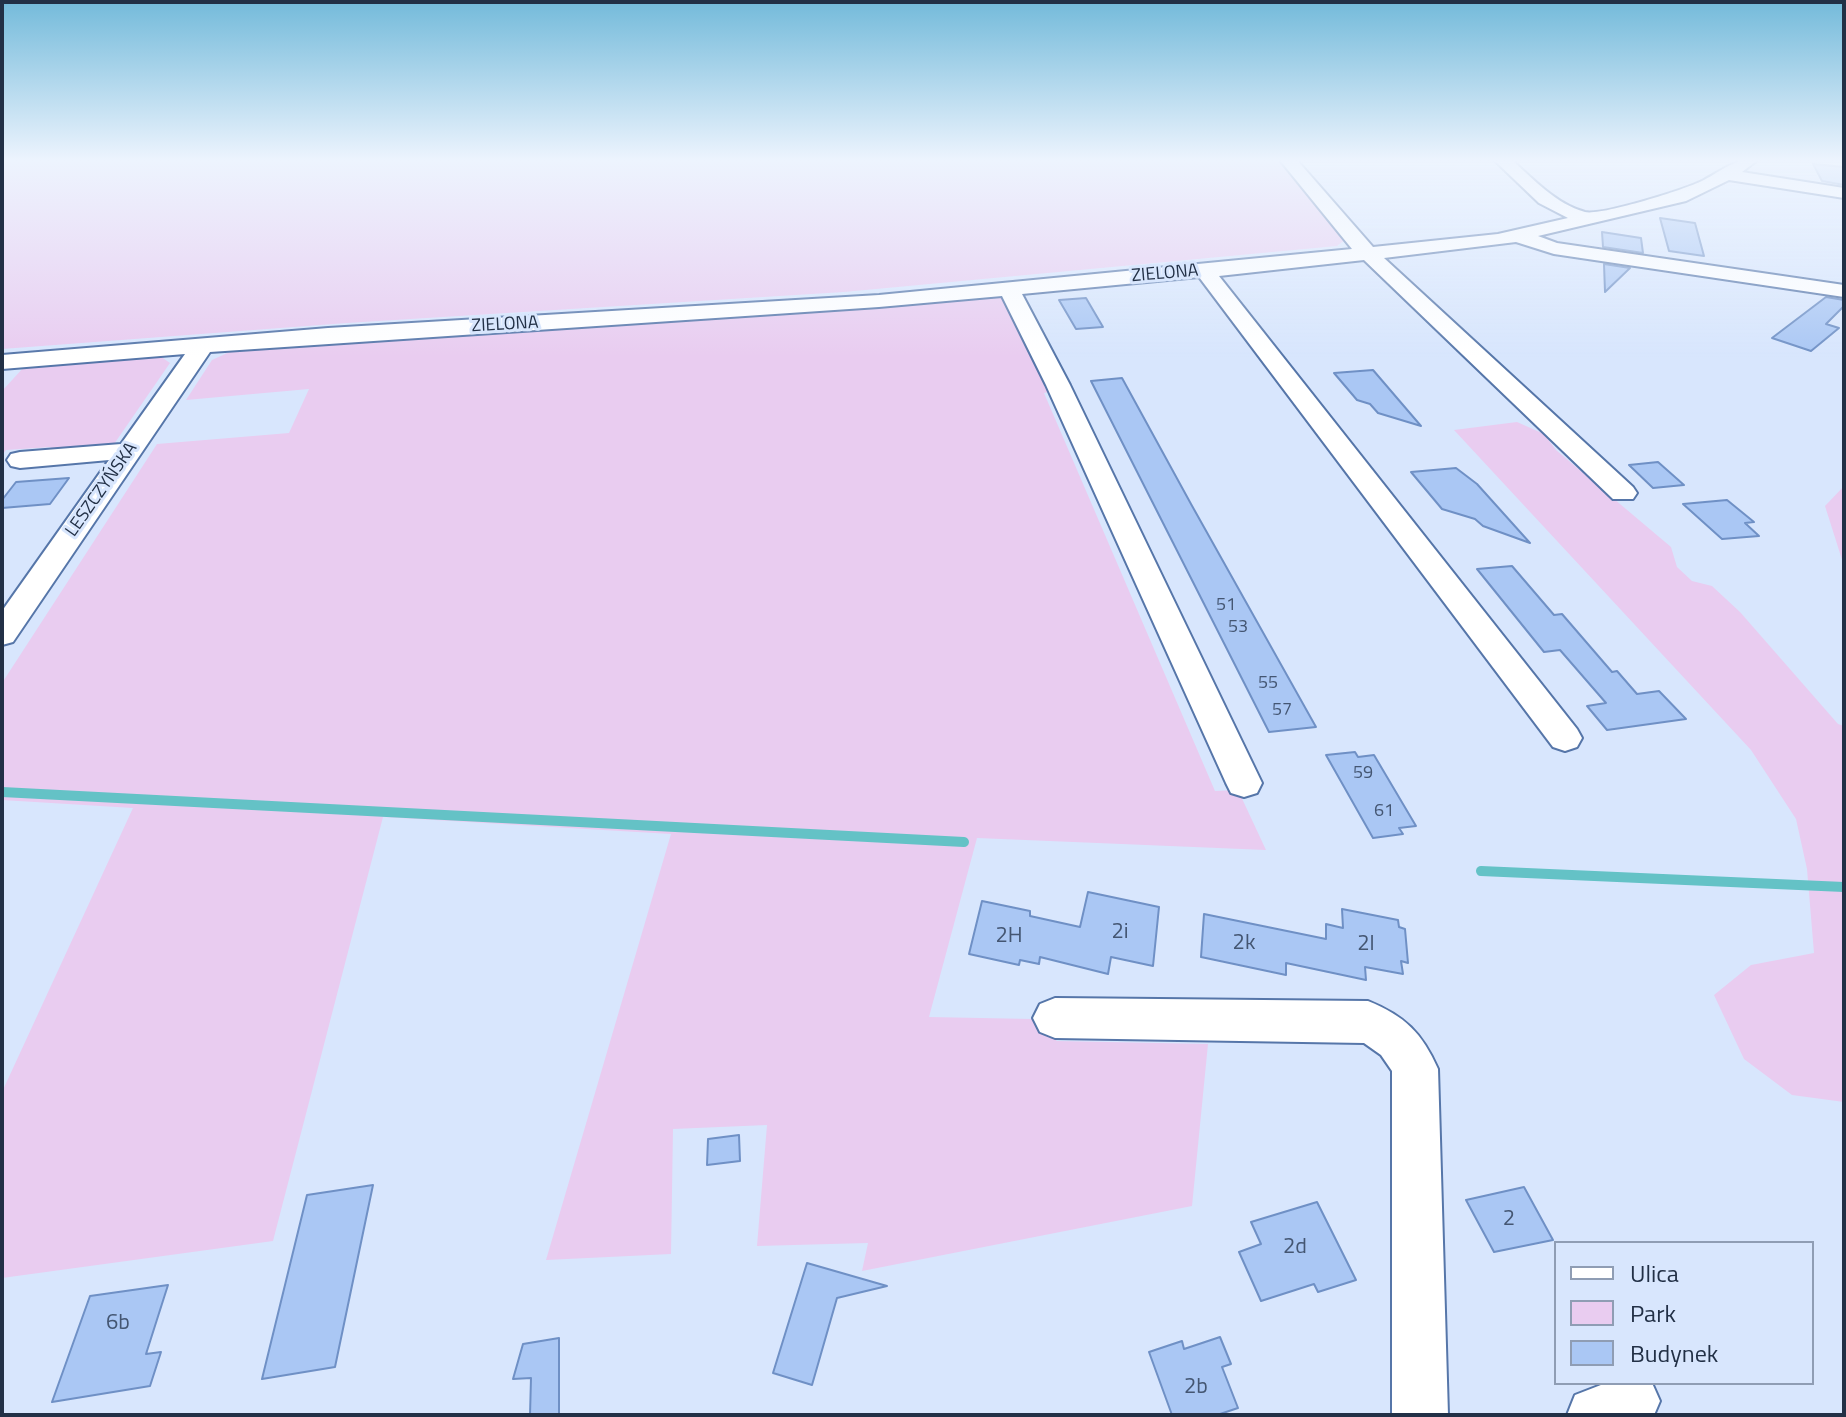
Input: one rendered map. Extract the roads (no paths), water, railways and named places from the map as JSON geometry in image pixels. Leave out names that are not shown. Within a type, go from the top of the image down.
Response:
[{"type":"street","points":[[1341,225],[1623,493]]},
{"type":"street","points":[[1518,236],[1561,225]]},
{"type":"street","name":"ZIELONA","points":[[2,362],[203,345],[849,303],[1370,255],[1518,236],[1554,248],[1844,291]]},
{"type":"street","points":[[1205,271],[1565,738]]},
{"type":"street","points":[[1008,287],[1058,385],[1244,783]]},
{"type":"street","name":"LESZCZYŃSKA","points":[[6,624],[203,345]]},
{"type":"street","points":[[20,460],[129,451]]},
{"type":"street","points":[[1055,1018],[1368,1022],[1390,1031],[1404,1045],[1415,1069],[1420,1415]]},
{"type":"waterway","points":[[2,792],[964,842]]},
{"type":"waterway","points":[[1481,871],[1844,887]]}]
